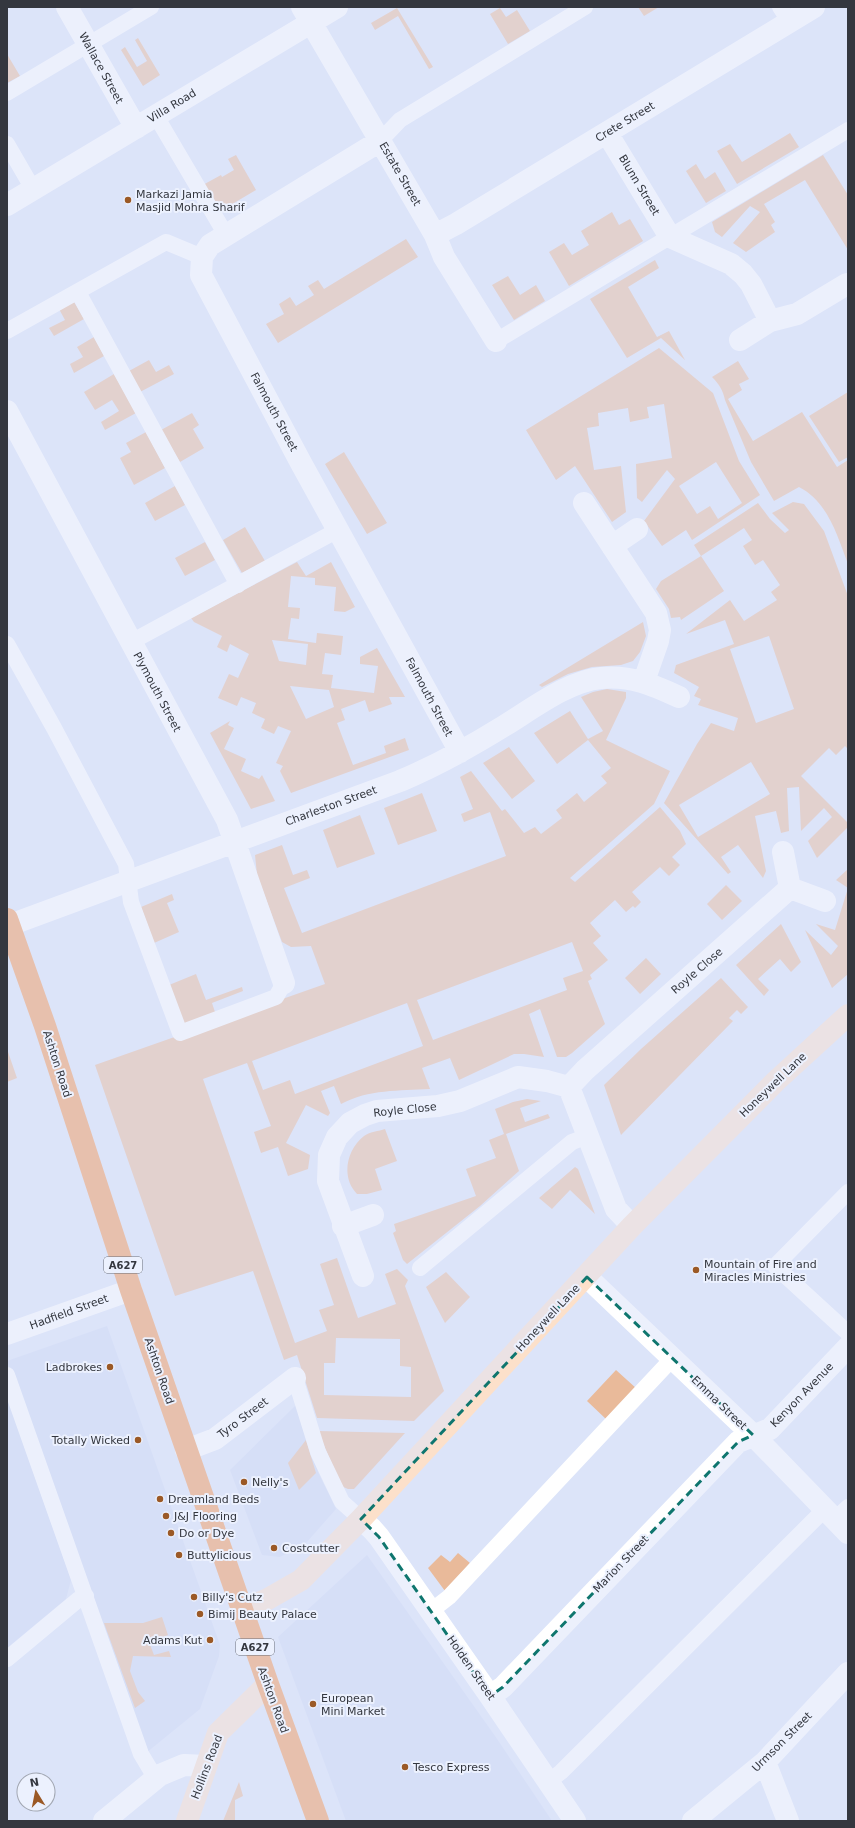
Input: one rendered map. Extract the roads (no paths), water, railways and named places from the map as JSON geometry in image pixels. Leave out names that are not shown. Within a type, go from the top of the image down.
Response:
[{"type":"highway","name":"Ashton Road","points":[[8,923],[186,1450],[318,1821]]},
{"type":"street","name":"Wallace Street","points":[[67,7],[136,128]]},
{"type":"street","name":"Villa Road","points":[[7,205],[156,116],[306,15],[337,7]]},
{"type":"street","name":"Crete Street","points":[[435,235],[463,220],[607,133],[784,14],[814,7]]},
{"type":"street","name":"Estate Street","points":[[306,15],[435,235],[444,257],[496,341]]},
{"type":"street","name":"Blunn Street","points":[[607,133],[670,237]]},
{"type":"street","points":[[202,257],[210,245],[380,141]]},
{"type":"street","points":[[670,237],[731,264],[743,274],[751,284],[770,321]]},
{"type":"street","name":"Falmouth Street","points":[[202,257],[201,275],[338,530],[460,752]]},
{"type":"street","points":[[740,340],[770,321],[797,314],[847,284]]},
{"type":"street","name":"Plymouth Street","points":[[7,411],[227,820],[284,983]]},
{"type":"street","points":[[584,503],[656,613],[660,630],[658,641],[644,681]]},
{"type":"street","points":[[612,546],[637,529]]},
{"type":"street","name":"Charleston Street","points":[[8,923],[430,769],[561,691],[584,681],[601,678],[644,681],[679,697]]},
{"type":"street","points":[[784,852],[790,888],[825,901]]},
{"type":"street","name":"Royle Close","points":[[362,1276],[328,1181],[327,1169],[329,1155],[333,1145],[353,1120],[377,1111],[442,1106],[460,1101],[518,1077],[547,1081],[569,1087],[591,1065],[790,888]]},
{"type":"street","name":"Honeywell Lane","points":[[242,1610],[266,1600],[301,1580],[362,1519],[632,1226],[776,1081],[848,1016]]},
{"type":"street","points":[[569,1087],[616,1209],[632,1226]]},
{"type":"street","points":[[344,1226],[373,1215]]},
{"type":"street","name":"Emma Street","points":[[587,1276],[752,1436],[839,1517]]},
{"type":"street","name":"Hadfield Street","points":[[7,1334],[131,1290]]},
{"type":"street","name":"Kenyon Avenue","points":[[752,1436],[770,1429],[848,1348]]},
{"type":"street","name":"Tyro Street","points":[[186,1450],[215,1439],[295,1378]]},
{"type":"street","name":"Marion Street","points":[[490,1696],[504,1687],[738,1442],[752,1436]]},
{"type":"street","name":"Holden Street","points":[[362,1519],[372,1529],[431,1611],[575,1821]]},
{"type":"street","name":"Urmson Street","points":[[694,1821],[765,1762],[848,1673]]},
{"type":"street","name":"Hollins Road","points":[[187,1821],[218,1733],[268,1684]]},
{"type":"street","points":[[765,1762],[788,1821]]},
{"type":"street","points":[[104,1821],[160,1775],[184,1765],[206,1766]]},
{"type":"lane","points":[[7,93],[152,7]]},
{"type":"lane","points":[[380,141],[400,120],[584,7]]},
{"type":"lane","points":[[156,116],[226,235]]},
{"type":"lane","points":[[496,341],[848,130]]},
{"type":"lane","points":[[7,144],[33,190]]},
{"type":"lane","points":[[7,331],[166,242],[202,257]]},
{"type":"lane","points":[[78,292],[238,585]]},
{"type":"lane","points":[[131,642],[338,530]]},
{"type":"lane","points":[[7,644],[114,839],[126,864],[131,902],[180,1033],[276,997],[284,983]]},
{"type":"lane","points":[[420,1268],[572,1142],[588,1136]]},
{"type":"lane","points":[[848,1192],[775,1266],[848,1333]]},
{"type":"lane","points":[[431,1611],[449,1597],[672,1359]]},
{"type":"lane","points":[[7,1375],[141,1754],[156,1779]]},
{"type":"lane","points":[[295,1378],[318,1452],[342,1502],[362,1519]]},
{"type":"lane","points":[[548,1782],[839,1517]]},
{"type":"lane","points":[[7,1659],[79,1599],[86,1596]]},
{"type":"place","name":"Markazi Jamia Masjid Mohra Sharif","points":[[128,200]]},
{"type":"place","name":"Mountain of Fire and Miracles Ministries","points":[[696,1270]]},
{"type":"place","name":"Ladbrokes","points":[[110,1367]]},
{"type":"place","name":"Totally Wicked","points":[[138,1440]]},
{"type":"place","name":"Nelly's","points":[[244,1482]]},
{"type":"place","name":"Dreamland Beds","points":[[160,1499]]},
{"type":"place","name":"J&J Flooring","points":[[166,1516]]},
{"type":"place","name":"Do or Dye","points":[[171,1533]]},
{"type":"place","name":"Costcutter","points":[[274,1548]]},
{"type":"place","name":"Buttylicious","points":[[179,1555]]},
{"type":"place","name":"Billy's Cutz","points":[[194,1597]]},
{"type":"place","name":"Bimij Beauty Palace","points":[[200,1614]]},
{"type":"place","name":"Adams Kut","points":[[210,1640]]},
{"type":"place","name":"European Mini Market","points":[[313,1704]]},
{"type":"place","name":"Tesco Express","points":[[405,1767]]}]
